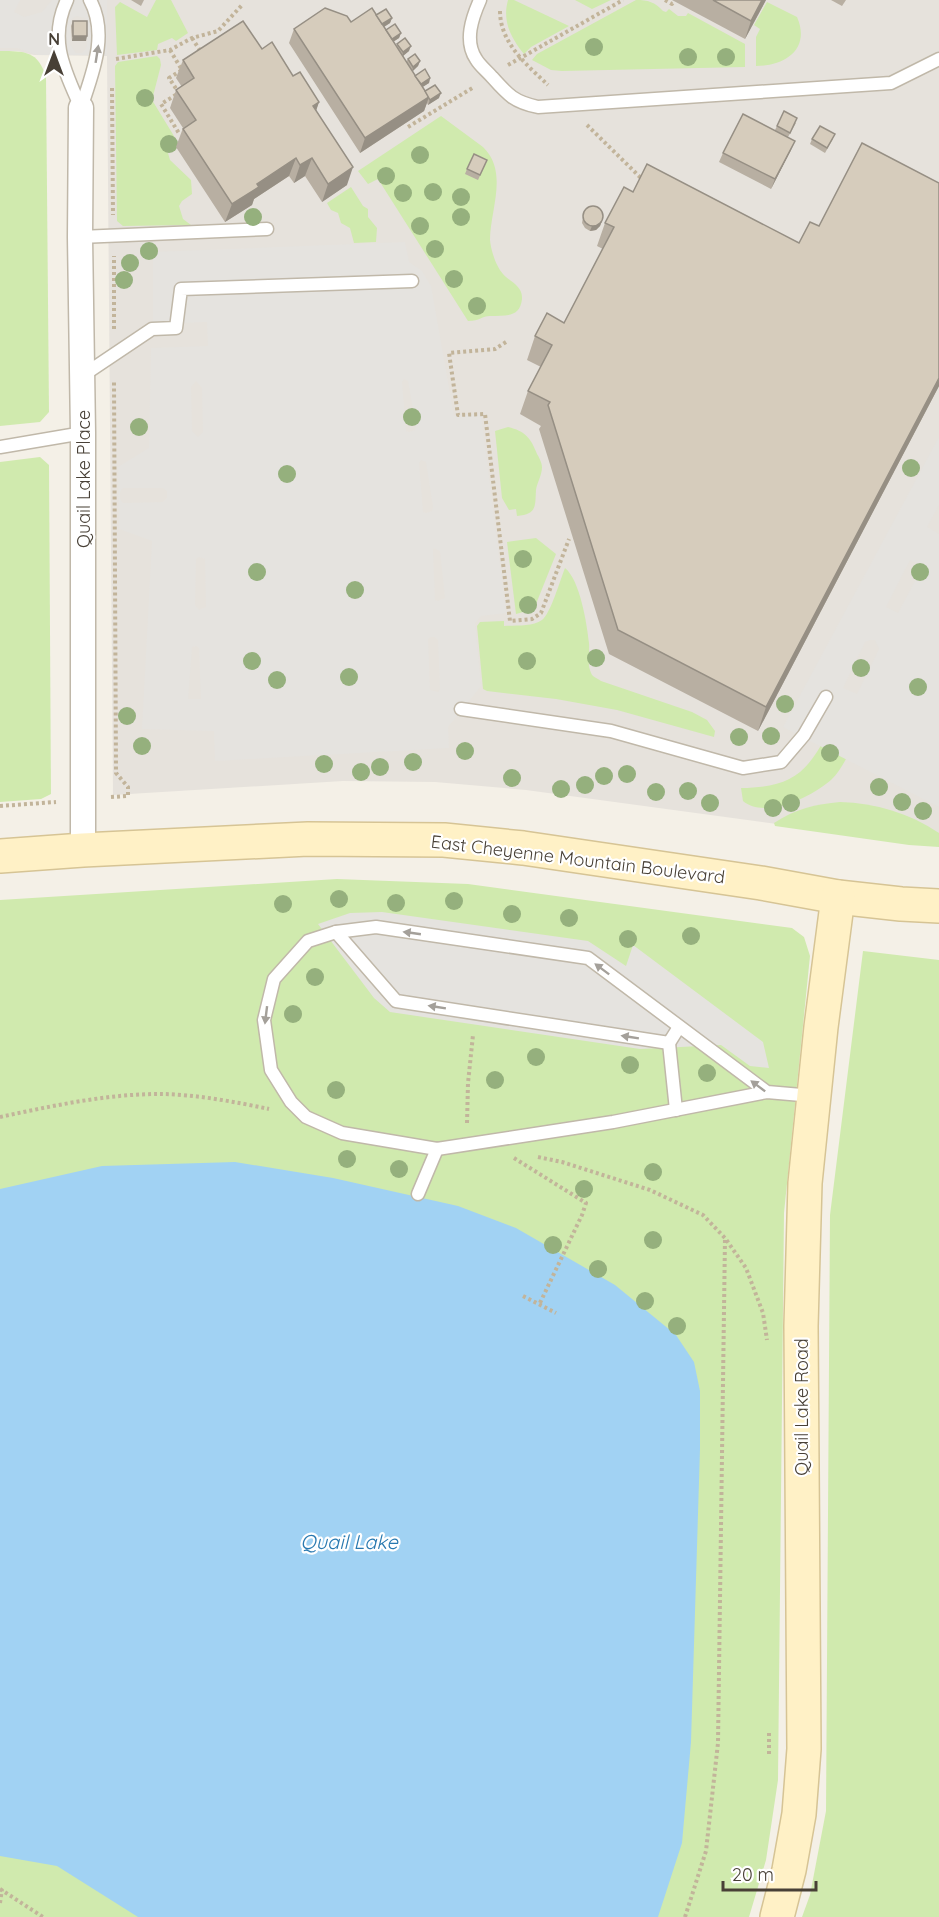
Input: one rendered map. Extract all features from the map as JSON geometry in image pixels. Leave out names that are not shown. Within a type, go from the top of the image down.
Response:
[{"type":"street","name":"Quail Lake Place","points":[[81,108],[83,850]]},
{"type":"street","name":"East Cheyenne Mountain Boulevard","points":[[0,856],[308,839],[444,840],[523,848],[760,883],[838,897],[939,906]]},
{"type":"street","name":"Quail Lake Road","points":[[777,1917],[789,1870],[799,1814],[804,1749],[801,1326],[805,1184],[821,1027],[838,897]]},
{"type":"lane","points":[[67,0],[62,10],[58,34],[61,62],[81,108]]},
{"type":"lane","points":[[81,108],[96,62],[99,35],[95,9],[90,0]]},
{"type":"lane","points":[[480,0],[470,26],[471,46],[476,59],[507,95],[521,103],[538,107],[891,83],[939,59]]},
{"type":"lane","points":[[80,237],[267,229]]},
{"type":"lane","points":[[82,376],[152,329],[176,328],[181,289],[412,281]]},
{"type":"lane","points":[[0,447],[83,433]]},
{"type":"lane","points":[[461,709],[611,731],[743,768],[781,762],[804,735],[825,697]]},
{"type":"lane","points":[[767,1092],[588,958],[376,927],[336,932],[308,941],[274,979],[264,1020],[271,1070],[291,1102],[306,1118],[342,1133],[437,1149],[676,1110],[767,1092],[814,1096]]},
{"type":"lane","points":[[336,932],[396,1001],[669,1043]]},
{"type":"lane","points":[[676,1110],[669,1043],[680,1027]]},
{"type":"lane","points":[[418,1194],[437,1149]]},
{"type":"path","points":[[408,127],[623,0]]},
{"type":"path","points":[[665,0],[672,4],[674,1]]},
{"type":"path","points":[[112,60],[170,50],[192,38],[218,31],[243,4]]},
{"type":"path","points":[[192,38],[206,59]]},
{"type":"path","points":[[170,50],[182,70],[169,78],[179,93],[161,104],[180,135]]},
{"type":"path","points":[[112,83],[116,773],[128,787],[128,796]]},
{"type":"path","points":[[506,342],[495,350],[449,352],[458,415],[485,414],[510,621],[532,618],[541,613],[568,539]]},
{"type":"path","points":[[466,1145],[468,1083],[474,1026]]},
{"type":"path","points":[[0,1118],[96,1098],[161,1094],[263,1108],[306,1118]]},
{"type":"path","points":[[513,1152],[514,1160],[586,1203],[539,1305]]},
{"type":"path","points":[[533,1156],[562,1162],[650,1190],[703,1215],[725,1238],[746,1268],[763,1313],[767,1345]]},
{"type":"path","points":[[685,1917],[706,1851],[718,1743],[725,1238]]},
{"type":"path","points":[[523,1296],[556,1313]]},
{"type":"path","points":[[769,1722],[769,1758]]},
{"type":"path","points":[[0,1903],[1,1889],[43,1917]]},
{"type":"shaded area","points":[[0,0],[939,0],[939,846],[526,790],[435,782],[343,781],[113,795],[107,56],[34,55],[18,51],[0,51]]},
{"type":"shaded area","points":[[0,0],[20,0],[14,12],[24,17],[42,12],[52,0],[107,0],[107,55],[38,55],[17,48],[0,48]],"holes":[[[76,16],[85,18],[87,24],[86,49],[82,53],[76,53],[70,44],[70,24]]]},
{"type":"shaded area","points":[[405,242],[409,262],[422,271],[431,286],[454,416],[481,414],[506,613],[481,616],[475,623],[481,686],[448,727],[449,748],[215,761],[214,731],[142,729],[152,541],[119,529],[118,467],[149,448],[151,348],[208,346],[207,322],[153,324],[153,252]],"holes":[[[404,379],[408,381],[416,426],[415,430],[406,431],[402,382]],[[196,381],[202,388],[203,432],[198,437],[192,431],[191,387]],[[421,460],[426,462],[433,507],[432,511],[423,512],[419,463]],[[123,488],[163,488],[167,491],[167,498],[163,502],[123,503],[120,499],[120,492]],[[434,548],[440,551],[445,598],[435,600],[433,550]],[[199,557],[205,559],[206,607],[199,610],[195,605],[196,559]],[[435,637],[438,640],[440,689],[438,692],[430,690],[428,639]],[[197,646],[199,648],[201,699],[188,699],[192,647]]]},
{"type":"shaded area","points":[[939,437],[939,505],[927,527],[939,534],[939,807],[783,727]],"holes":[[[910,560],[923,566],[898,613],[886,607]],[[875,640],[879,649],[857,694],[843,688],[865,642]]]},
{"type":"shaded area","points":[[382,912],[588,941],[626,966],[633,945],[763,1042],[769,1068],[750,1066],[721,1045],[640,1049],[390,1012],[374,998],[318,924],[350,913]]},
{"type":"green space","points":[[156,0],[171,0],[188,33],[176,41],[172,38],[158,44],[157,50],[117,55],[115,7],[120,2],[147,17]]},
{"type":"green space","points":[[508,0],[514,0],[569,26],[531,47],[524,54],[509,29],[506,15]]},
{"type":"green space","points":[[575,0],[611,0],[592,9]]},
{"type":"green space","points":[[636,0],[651,2],[663,11],[666,12],[669,9],[678,16],[686,16],[688,13],[745,44],[745,67],[562,71],[551,70],[532,60],[537,54]]},
{"type":"green space","points":[[767,2],[797,17],[801,38],[793,54],[785,59],[777,63],[756,66],[756,37],[760,29],[754,25]]},
{"type":"green space","points":[[0,51],[23,52],[35,57],[46,77],[49,412],[40,422],[0,426]]},
{"type":"green space","points":[[157,56],[161,65],[152,100],[177,141],[168,153],[170,160],[191,180],[192,194],[179,206],[183,219],[191,225],[123,226],[117,221],[115,66],[118,62]]},
{"type":"green space","points":[[441,116],[483,147],[491,157],[495,168],[497,180],[491,228],[491,249],[500,271],[518,287],[522,295],[518,310],[510,315],[487,316],[468,321],[378,179],[368,184],[358,171]]},
{"type":"green space","points":[[351,187],[363,206],[368,209],[368,217],[377,228],[376,242],[354,243],[350,228],[341,223],[338,213],[331,210],[327,203]]},
{"type":"green space","points":[[508,427],[527,436],[542,465],[534,509],[517,516],[516,509],[509,510],[502,498],[495,431]]},
{"type":"green space","points":[[40,457],[49,465],[51,794],[41,799],[0,802],[0,462]]},
{"type":"green space","points":[[536,538],[556,554],[534,609],[516,614],[507,542]]},
{"type":"green space","points":[[565,568],[575,582],[582,603],[593,676],[601,681],[692,712],[707,720],[715,731],[714,737],[617,710],[483,689],[477,626],[480,622],[504,621],[504,626],[529,625],[542,620],[552,604]]},
{"type":"green space","points":[[825,738],[857,739],[839,770],[824,786],[789,804],[776,807],[752,806],[743,801],[741,788],[770,785],[792,778],[809,763]]},
{"type":"green space","points":[[840,802],[866,804],[892,810],[916,820],[939,833],[939,847],[909,845],[775,826],[774,823],[798,811]]},
{"type":"green space","name":"Quail Lake","points":[[337,879],[468,884],[792,928],[804,937],[810,956],[784,1213],[778,1780],[766,1860],[749,1917],[0,1917],[0,900]]},
{"type":"green space","points":[[863,951],[939,960],[939,1917],[802,1917],[810,1895],[826,1811],[830,1215]]},
{"type":"water","name":"Quail Lake","points":[[235,1162],[333,1178],[458,1206],[516,1228],[615,1285],[676,1335],[694,1362],[700,1391],[700,1449],[691,1742],[682,1843],[658,1917],[138,1917],[57,1866],[0,1856],[0,1189],[102,1166]]},
{"type":"building","points":[[713,0],[762,0],[751,21]]},
{"type":"building","points":[[325,8],[347,16],[351,22],[372,8],[429,97],[365,138],[294,29]]},
{"type":"building","points":[[386,9],[392,18],[382,24],[376,15]]},
{"type":"building","points":[[73,21],[87,21],[87,36],[73,36]]},
{"type":"building","points":[[243,21],[262,49],[272,42],[293,76],[300,72],[319,102],[313,106],[353,167],[328,184],[312,158],[300,165],[296,158],[257,184],[259,187],[232,204],[183,129],[196,120],[176,90],[194,78],[183,60]]},
{"type":"building","points":[[395,24],[401,33],[392,39],[386,30]]},
{"type":"building","points":[[405,38],[411,46],[403,52],[397,44]]},
{"type":"building","points":[[415,54],[420,61],[413,67],[408,59]]},
{"type":"building","points":[[425,69],[430,78],[421,84],[415,76]]},
{"type":"building","points":[[435,85],[441,93],[430,100],[425,91]]},
{"type":"building","points":[[784,111],[797,118],[790,133],[777,126]]},
{"type":"building","points":[[743,114],[795,141],[775,179],[723,153]]},
{"type":"building","points":[[820,126],[835,134],[827,148],[812,139]]},
{"type":"building","points":[[862,143],[939,183],[939,378],[766,707],[618,630],[548,405],[550,402],[528,391],[552,345],[535,336],[547,313],[564,323],[614,227],[605,223],[624,187],[633,192],[647,164],[799,243],[810,222],[819,226]]},
{"type":"building","points":[[474,154],[487,160],[480,175],[467,169]]},
{"type":"building","points":[[593,206],[600,209],[603,216],[600,223],[593,226],[586,223],[583,216],[586,209]]}]
